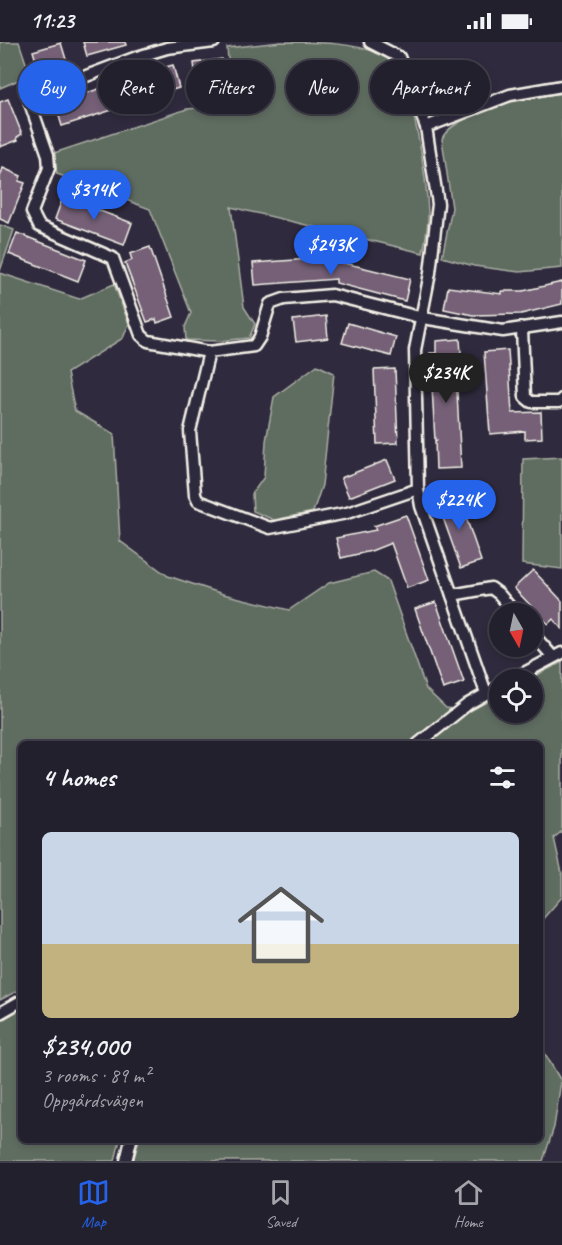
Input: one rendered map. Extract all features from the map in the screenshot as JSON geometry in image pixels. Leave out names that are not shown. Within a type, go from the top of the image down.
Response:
[{"type":"street","points":[[214,42],[168,48],[137,57],[33,96],[30,103],[48,155],[49,168],[32,212],[39,226],[112,258],[141,335],[148,341],[209,352],[254,346],[260,337],[270,304],[284,298],[332,295],[423,318],[503,331],[522,330],[562,322]]},
{"type":"street","points":[[370,42],[399,57],[426,128],[438,204],[423,318],[415,350],[418,489],[421,506],[486,693]]},
{"type":"street","points":[[426,128],[510,95],[562,86]]},
{"type":"street","points":[[522,330],[525,397],[531,402],[562,399]]},
{"type":"street","points":[[209,352],[190,431],[195,495],[198,501],[270,528],[347,513],[418,489]]},
{"type":"street","points":[[452,595],[491,588],[507,603]]},
{"type":"street","points":[[532,669],[558,655],[543,642]]},
{"type":"street","points":[[422,741],[489,692]]},
{"type":"street","points":[[0,1013],[18,1003]]},
{"type":"street","points":[[126,1161],[130,1143]]},
{"type":"green space","points":[[0,42],[19,42],[25,60],[18,60],[18,80],[0,88]]},
{"type":"green space","points":[[281,42],[321,43],[360,47],[384,55],[389,60],[370,60],[370,114],[413,114],[425,180],[427,230],[423,253],[231,207],[244,307],[255,324],[249,338],[219,341],[186,340],[185,327],[191,313],[150,209],[57,174],[54,153],[186,109],[186,114],[274,114],[274,60],[228,60],[227,48]]},
{"type":"green space","points":[[562,92],[562,268],[519,272],[474,266],[442,257],[452,208],[442,139],[448,130],[477,114],[490,114],[490,109],[496,106]]},
{"type":"green space","points":[[0,225],[14,230],[0,271]]},
{"type":"green space","points":[[0,273],[79,299],[114,284],[129,324],[123,338],[67,373],[75,411],[114,434],[120,541],[168,576],[223,594],[289,610],[329,583],[374,572],[388,581],[426,689],[446,708],[470,711],[489,701],[489,723],[543,723],[543,672],[562,662],[562,831],[554,838],[562,873],[562,897],[543,919],[543,741],[18,741],[18,991],[0,1000]]},
{"type":"green space","points":[[317,365],[334,373],[322,485],[313,512],[274,520],[253,511],[252,494],[264,477],[266,441],[274,397]]},
{"type":"green space","points":[[562,457],[562,569],[522,564],[523,459]]},
{"type":"green space","points":[[18,1011],[18,1143],[119,1143],[115,1161],[0,1161],[0,1021]]},
{"type":"green space","points":[[543,1050],[561,1081],[554,1127],[543,1161],[133,1161],[138,1143],[543,1143]]},
{"type":"building","points":[[83,42],[125,42],[126,45],[87,56]]},
{"type":"building","points":[[61,43],[66,60],[36,60],[33,51]]},
{"type":"building","points":[[174,69],[179,88],[174,89]]},
{"type":"building","points":[[98,89],[100,114],[62,126],[58,114],[86,114],[86,93]]},
{"type":"building","points":[[8,99],[22,134],[17,137],[18,140],[0,147],[0,102]]},
{"type":"building","points":[[3,168],[21,176],[19,181],[25,183],[9,223],[0,219],[0,177]]},
{"type":"building","points":[[63,197],[132,223],[124,245],[55,219]]},
{"type":"building","points":[[17,233],[86,260],[78,281],[9,254]]},
{"type":"building","points":[[150,247],[174,317],[157,323],[156,319],[147,322],[125,263],[132,260],[130,254]]},
{"type":"building","points":[[324,258],[410,279],[405,301],[336,283],[336,279],[255,285],[253,263]]},
{"type":"building","points":[[562,282],[562,304],[521,314],[473,315],[444,309],[448,287],[502,294],[502,291],[523,291]]},
{"type":"building","points":[[326,316],[328,338],[296,342],[293,320]]},
{"type":"building","points":[[348,323],[396,337],[391,356],[342,343]]},
{"type":"building","points":[[460,339],[461,354],[455,355],[461,468],[436,469],[435,442],[438,440],[435,441],[431,368],[434,368],[431,367],[430,353],[436,353],[436,341]]},
{"type":"building","points":[[508,350],[512,413],[541,412],[542,438],[525,439],[525,431],[490,434],[484,352]]},
{"type":"building","points":[[395,369],[398,443],[377,444],[374,370]]},
{"type":"building","points":[[387,460],[395,479],[349,497],[341,478]]},
{"type":"building","points":[[458,494],[481,561],[461,568],[437,501]]},
{"type":"building","points":[[406,515],[429,580],[407,588],[391,543],[371,551],[341,558],[336,538],[376,530],[374,526]]},
{"type":"building","points":[[533,570],[562,601],[562,629],[553,619],[548,624],[543,619],[543,603],[528,603],[514,588]]},
{"type":"building","points":[[436,602],[464,682],[443,689],[415,609]]}]
